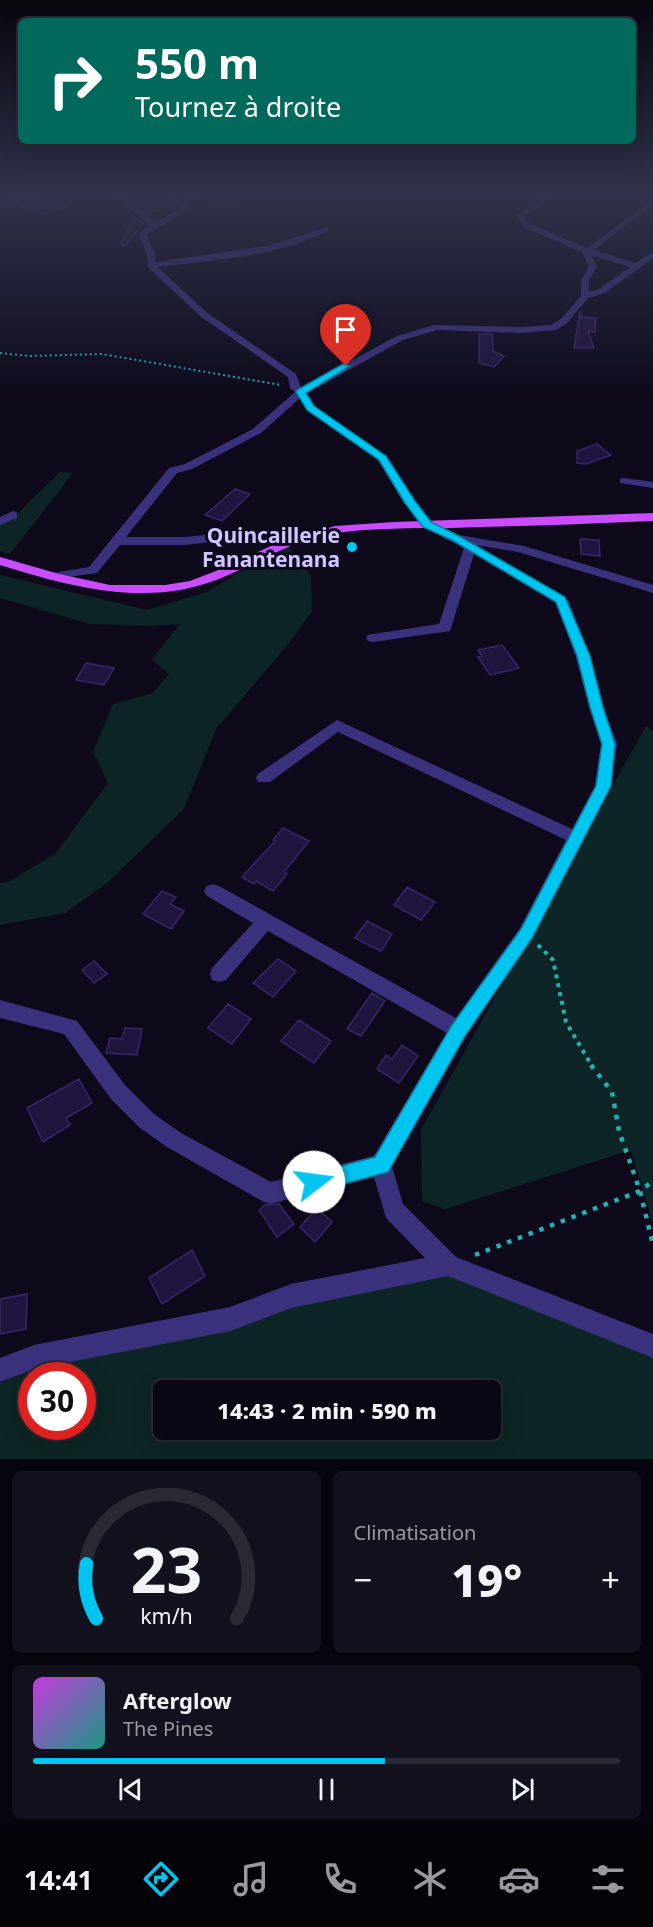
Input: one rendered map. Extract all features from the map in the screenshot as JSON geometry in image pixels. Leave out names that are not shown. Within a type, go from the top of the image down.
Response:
[{"type":"main road","points":[[0,561],[52,577],[108,590],[163,590],[205,581],[286,544],[324,532],[378,525],[578,521],[653,517]]},
{"type":"street","points":[[0,1009],[70,1027],[118,1092],[147,1121],[184,1146],[270,1193],[381,1165],[459,1030],[526,933],[603,786],[609,744],[596,707],[583,656],[561,600],[427,524],[410,503],[382,458],[310,408],[298,390],[293,376],[202,314],[151,265],[151,261]]},
{"type":"street","points":[[151,265],[178,261]]},
{"type":"street","points":[[585,296],[585,280],[593,266],[591,261]]},
{"type":"street","points":[[620,261],[635,266]]},
{"type":"street","points":[[52,577],[93,570],[173,470],[188,467],[257,431],[298,390],[400,338],[437,327],[521,330],[553,328],[564,321],[585,296],[602,291],[643,261]]},
{"type":"street","points":[[624,481],[653,485]]},
{"type":"street","points":[[0,520],[13,515]]},
{"type":"street","points":[[116,541],[185,541],[250,534]]},
{"type":"street","points":[[463,543],[520,549],[653,589]]},
{"type":"street","points":[[373,638],[445,628],[463,543]]},
{"type":"street","points":[[264,778],[337,725],[577,838]]},
{"type":"street","points":[[213,891],[459,1030]]},
{"type":"street","points":[[219,974],[266,921]]},
{"type":"street","points":[[381,1165],[394,1210],[448,1266],[653,1346]]},
{"type":"street","points":[[0,1370],[34,1356],[230,1320],[291,1296],[448,1266]]},
{"type":"path","points":[[0,353],[29,356],[102,354],[298,390]]},
{"type":"path","points":[[526,933],[553,960],[566,1022],[594,1071],[612,1092],[619,1131],[640,1191],[653,1245]]},
{"type":"path","points":[[448,1266],[640,1191],[653,1181]]},
{"type":"green space","points":[[60,472],[73,473],[10,554],[0,551],[0,525],[13,518]]},
{"type":"green space","points":[[286,544],[311,576],[312,611],[291,641],[216,729],[184,809],[106,884],[65,913],[0,925],[0,883],[8,882],[56,853],[108,783],[93,752],[113,704],[153,693],[169,674],[152,659],[180,624],[149,626],[90,624],[0,598],[0,575],[147,610],[207,592]]},
{"type":"green space","points":[[646,726],[653,732],[653,1224],[631,1150],[445,1209],[422,1201],[421,1130]]},
{"type":"green space","points":[[448,1265],[653,1352],[653,1459],[0,1459],[0,1376],[18,1372],[18,1440],[96,1440],[96,1362],[57,1362]]},
{"type":"building","points":[[580,312],[582,317],[596,318],[595,332],[588,331],[594,348],[574,348]]},
{"type":"building","points":[[479,334],[492,334],[493,351],[504,356],[494,367],[479,363]]},
{"type":"building","points":[[597,444],[611,455],[586,464],[577,463],[577,451]]},
{"type":"building","points":[[235,489],[250,494],[222,521],[205,515]]},
{"type":"building","points":[[580,539],[599,540],[600,556],[581,554]]},
{"type":"building","points":[[502,645],[519,668],[490,675],[478,657],[482,656],[478,650]]},
{"type":"building","points":[[86,663],[114,668],[104,685],[76,680]]},
{"type":"building","points":[[283,828],[309,841],[284,872],[287,874],[273,891],[256,881],[254,884],[242,877],[275,841],[273,840]]},
{"type":"building","points":[[407,887],[435,902],[421,920],[394,905]]},
{"type":"building","points":[[162,891],[176,897],[170,904],[184,911],[171,929],[143,914]]},
{"type":"building","points":[[367,921],[392,934],[381,951],[355,938]]},
{"type":"building","points":[[278,959],[296,971],[273,997],[253,983]]},
{"type":"building","points":[[94,961],[107,974],[94,983],[82,970]]},
{"type":"building","points":[[372,993],[385,1001],[361,1036],[347,1029]]},
{"type":"building","points":[[228,1004],[251,1019],[232,1044],[208,1028]]},
{"type":"building","points":[[299,1020],[331,1041],[314,1063],[281,1041]]},
{"type":"building","points":[[125,1028],[142,1029],[137,1055],[106,1053],[110,1038],[122,1039]]},
{"type":"building","points":[[402,1045],[418,1056],[399,1083],[377,1069],[386,1055],[392,1059]]},
{"type":"building","points":[[79,1079],[92,1103],[66,1118],[70,1125],[43,1142],[27,1108]]},
{"type":"building","points":[[279,1204],[294,1224],[277,1237],[259,1210],[265,1205]]},
{"type":"building","points":[[317,1208],[332,1222],[315,1242],[300,1227]]},
{"type":"building","points":[[192,1250],[205,1276],[162,1304],[149,1278]]},
{"type":"building","points":[[27,1294],[26,1329],[0,1334],[0,1299]]},
{"type":"place","name":"Quincaillerie Fanantenana","points":[[352,547]]},
{"type":"route","points":[[314,1182],[381,1165],[459,1030],[526,933],[603,786],[609,744],[596,707],[583,656],[561,600],[456,538],[427,524],[410,503],[382,458],[310,408],[301,392],[346,366]]}]
